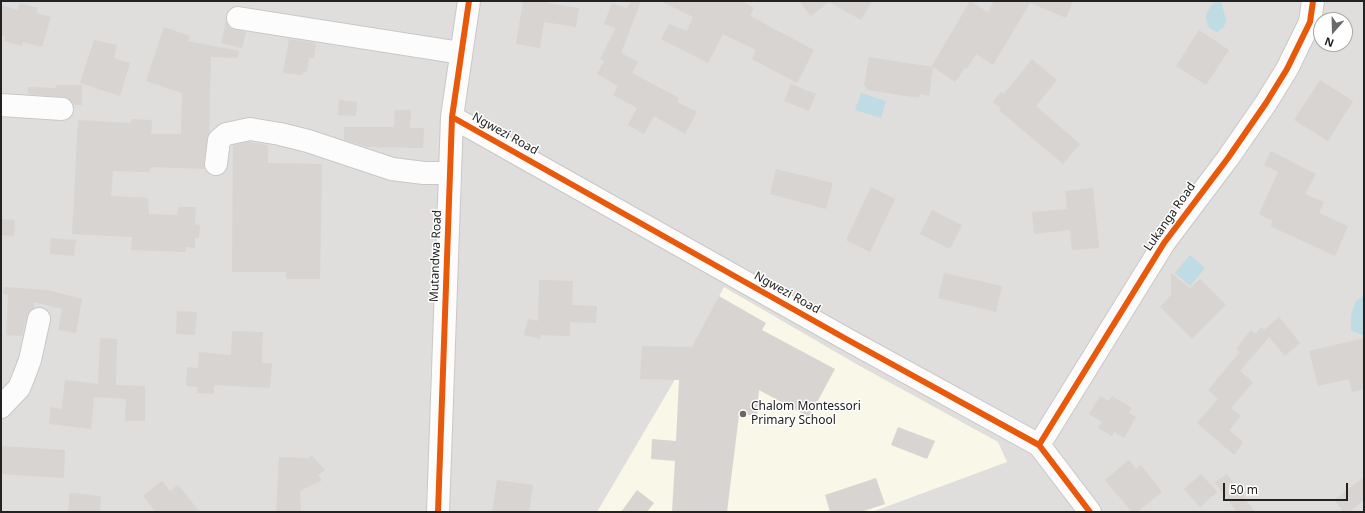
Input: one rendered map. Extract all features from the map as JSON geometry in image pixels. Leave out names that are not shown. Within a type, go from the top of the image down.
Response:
[{"type":"street","name":"Mutandwa Road","points":[[438,512],[452,117],[469,1]]},
{"type":"street","name":"Lukanga Road","points":[[1039,445],[1164,243],[1232,152],[1266,103],[1287,69],[1310,22],[1313,1]]},
{"type":"street","points":[[238,18],[461,53]]},
{"type":"street","points":[[1,105],[62,109]]},
{"type":"street","name":"Ngwezi Road","points":[[452,117],[848,340],[1039,445],[1083,509]]},
{"type":"street","points":[[216,164],[219,140],[226,134],[250,129],[308,141],[392,169],[424,173],[450,173]]},
{"type":"street","points":[[1,406],[19,388],[30,360],[39,319]]},
{"type":"shaded area","points":[[1,1],[1364,1],[1364,512],[1,512]]},
{"type":"shaded area","name":"Chalom Montessori Primary School","points":[[724,287],[858,365],[998,442],[1007,462],[872,512],[597,512],[680,371]]},
{"type":"water","points":[[1221,2],[1226,19],[1224,27],[1217,32],[1209,28],[1206,19],[1207,12],[1213,3]]},
{"type":"water","points":[[861,93],[886,101],[881,118],[855,110]]},
{"type":"water","points":[[1190,255],[1205,268],[1190,286],[1175,273]]},
{"type":"water","points":[[1364,295],[1364,336],[1351,330],[1351,315],[1356,301]]},
{"type":"building","points":[[523,1],[547,1],[547,3],[579,8],[576,27],[544,22],[540,48],[516,44]]},
{"type":"building","points":[[631,1],[641,1],[621,53],[638,62],[632,73],[679,98],[677,102],[697,112],[685,134],[654,116],[644,134],[628,125],[637,108],[613,95],[618,86],[597,74],[604,61],[600,59],[616,28],[604,24],[612,3],[627,8]]},
{"type":"building","points":[[661,1],[742,1],[754,8],[750,16],[814,50],[797,83],[752,59],[756,50],[723,34],[708,63],[661,39],[669,24],[687,31],[693,17]]},
{"type":"building","points":[[799,1],[872,1],[861,20],[829,2],[811,16]]},
{"type":"building","points":[[970,1],[988,12],[994,1],[1073,1],[1066,18],[1030,3],[993,65],[976,54],[967,69],[965,68],[955,82],[932,66]]},
{"type":"building","points":[[19,3],[38,8],[36,13],[51,17],[42,47],[23,42],[22,46],[4,41],[5,36],[1,35],[1,5],[18,10]]},
{"type":"building","points":[[226,21],[230,28],[246,32],[242,48],[221,43]]},
{"type":"building","points":[[164,27],[190,36],[188,41],[239,51],[238,58],[211,57],[209,134],[204,169],[151,167],[149,172],[113,171],[111,196],[148,198],[149,214],[177,215],[178,207],[196,207],[195,224],[200,225],[199,238],[195,238],[195,248],[186,247],[186,252],[131,250],[132,237],[72,234],[78,120],[131,123],[131,119],[152,120],[151,134],[181,134],[182,93],[146,81]]},
{"type":"building","points":[[1199,30],[1229,50],[1206,85],[1176,66]]},
{"type":"building","points":[[289,39],[316,43],[314,58],[309,58],[307,72],[303,72],[302,75],[283,73]]},
{"type":"building","points":[[94,40],[117,45],[114,58],[130,63],[120,96],[80,83]]},
{"type":"building","points":[[869,57],[933,67],[929,96],[920,94],[919,98],[868,90],[864,85]]},
{"type":"building","points":[[1032,59],[1057,80],[1036,106],[1080,144],[1063,164],[999,110],[1001,108],[993,102],[1001,92],[1004,94]]},
{"type":"building","points":[[1320,80],[1353,101],[1328,141],[1294,120]]},
{"type":"building","points":[[791,84],[816,94],[809,111],[784,101]]},
{"type":"building","points":[[56,85],[82,85],[82,105],[74,105],[69,99],[63,97],[28,94],[28,87],[56,88]]},
{"type":"building","points":[[339,100],[357,102],[356,116],[338,115]]},
{"type":"building","points":[[395,110],[411,110],[410,128],[424,128],[423,148],[367,147],[344,140],[344,127],[394,127]]},
{"type":"building","points":[[247,142],[268,145],[268,163],[322,164],[320,279],[286,279],[286,272],[232,272],[233,145]]},
{"type":"building","points":[[1271,151],[1316,174],[1305,194],[1324,202],[1319,213],[1348,226],[1335,256],[1270,226],[1273,221],[1259,214],[1278,172],[1264,165]]},
{"type":"building","points":[[776,169],[833,183],[826,209],[770,194]]},
{"type":"building","points":[[871,187],[895,199],[870,252],[846,240]]},
{"type":"building","points":[[1093,188],[1099,248],[1072,250],[1070,230],[1034,234],[1032,212],[1067,209],[1065,191]]},
{"type":"building","points":[[932,210],[962,225],[950,249],[920,234]]},
{"type":"building","points":[[1,219],[15,220],[14,236],[1,235]]},
{"type":"building","points":[[51,238],[76,240],[74,256],[50,254]]},
{"type":"building","points":[[944,273],[1002,286],[996,312],[938,298]]},
{"type":"building","points":[[1171,273],[1190,288],[1200,279],[1226,305],[1192,339],[1160,307],[1171,295]]},
{"type":"building","points":[[539,280],[573,281],[572,305],[597,306],[596,323],[570,322],[570,336],[541,335],[540,339],[524,335],[528,319],[538,321]]},
{"type":"building","points":[[4,287],[48,290],[82,299],[76,333],[58,330],[62,309],[34,302],[34,308],[27,316],[22,336],[6,335],[8,295],[3,294]]},
{"type":"building","points":[[719,296],[766,323],[762,330],[835,369],[809,417],[759,390],[757,415],[739,415],[727,512],[672,512],[675,461],[651,459],[652,439],[676,441],[679,380],[640,379],[642,346],[692,347]]},
{"type":"building","points":[[177,311],[197,312],[195,335],[176,334]]},
{"type":"building","points":[[1279,317],[1300,343],[1285,356],[1269,337],[1240,371],[1253,382],[1231,408],[1241,416],[1229,430],[1243,442],[1234,455],[1197,423],[1218,399],[1208,390],[1240,352],[1236,349],[1251,330],[1255,334],[1261,327],[1264,330]]},
{"type":"building","points":[[232,331],[263,332],[262,363],[272,363],[270,388],[214,385],[214,394],[197,393],[198,387],[186,386],[187,367],[198,368],[199,352],[231,355]]},
{"type":"building","points":[[100,338],[117,339],[116,385],[145,386],[145,421],[125,421],[126,399],[94,397],[91,429],[49,424],[51,407],[62,409],[65,380],[98,384]]},
{"type":"building","points":[[1364,338],[1364,389],[1352,392],[1349,379],[1318,386],[1309,351]]},
{"type":"building","points":[[1100,396],[1109,401],[1112,396],[1132,408],[1129,413],[1136,417],[1124,438],[1114,432],[1112,436],[1098,428],[1102,422],[1089,414]]},
{"type":"building","points":[[898,427],[935,441],[927,459],[891,445]]},
{"type":"building","points":[[1,446],[65,450],[64,478],[1,474]]},
{"type":"building","points":[[311,455],[325,470],[318,475],[322,480],[300,491],[301,512],[276,512],[279,457],[308,458]]},
{"type":"building","points":[[1129,460],[1136,469],[1141,465],[1162,492],[1137,512],[1132,512],[1105,480]]},
{"type":"building","points":[[1201,474],[1217,492],[1200,507],[1184,489]]},
{"type":"building","points":[[1227,474],[1255,512],[1237,512],[1215,482]]},
{"type":"building","points":[[1364,477],[1364,500],[1349,512],[1344,512],[1334,500]]},
{"type":"building","points":[[876,478],[885,504],[861,512],[830,512],[825,495]]},
{"type":"building","points":[[497,480],[533,485],[529,512],[492,512]]},
{"type":"building","points":[[162,481],[170,491],[178,485],[200,512],[156,512],[143,496]]},
{"type":"building","points":[[637,490],[654,503],[647,512],[621,512]]},
{"type":"building","points":[[70,493],[101,496],[100,512],[68,512]]},
{"type":"cycle path","points":[[438,512],[452,117],[469,1]]},
{"type":"cycle path","points":[[1039,445],[1164,243],[1228,158],[1266,103],[1287,69],[1310,22],[1313,1]]},
{"type":"cycle path","points":[[452,117],[848,340],[1039,445],[1090,512]]},
{"type":"place","name":"Chalom Montessori Primary School","points":[[743,414]]}]
